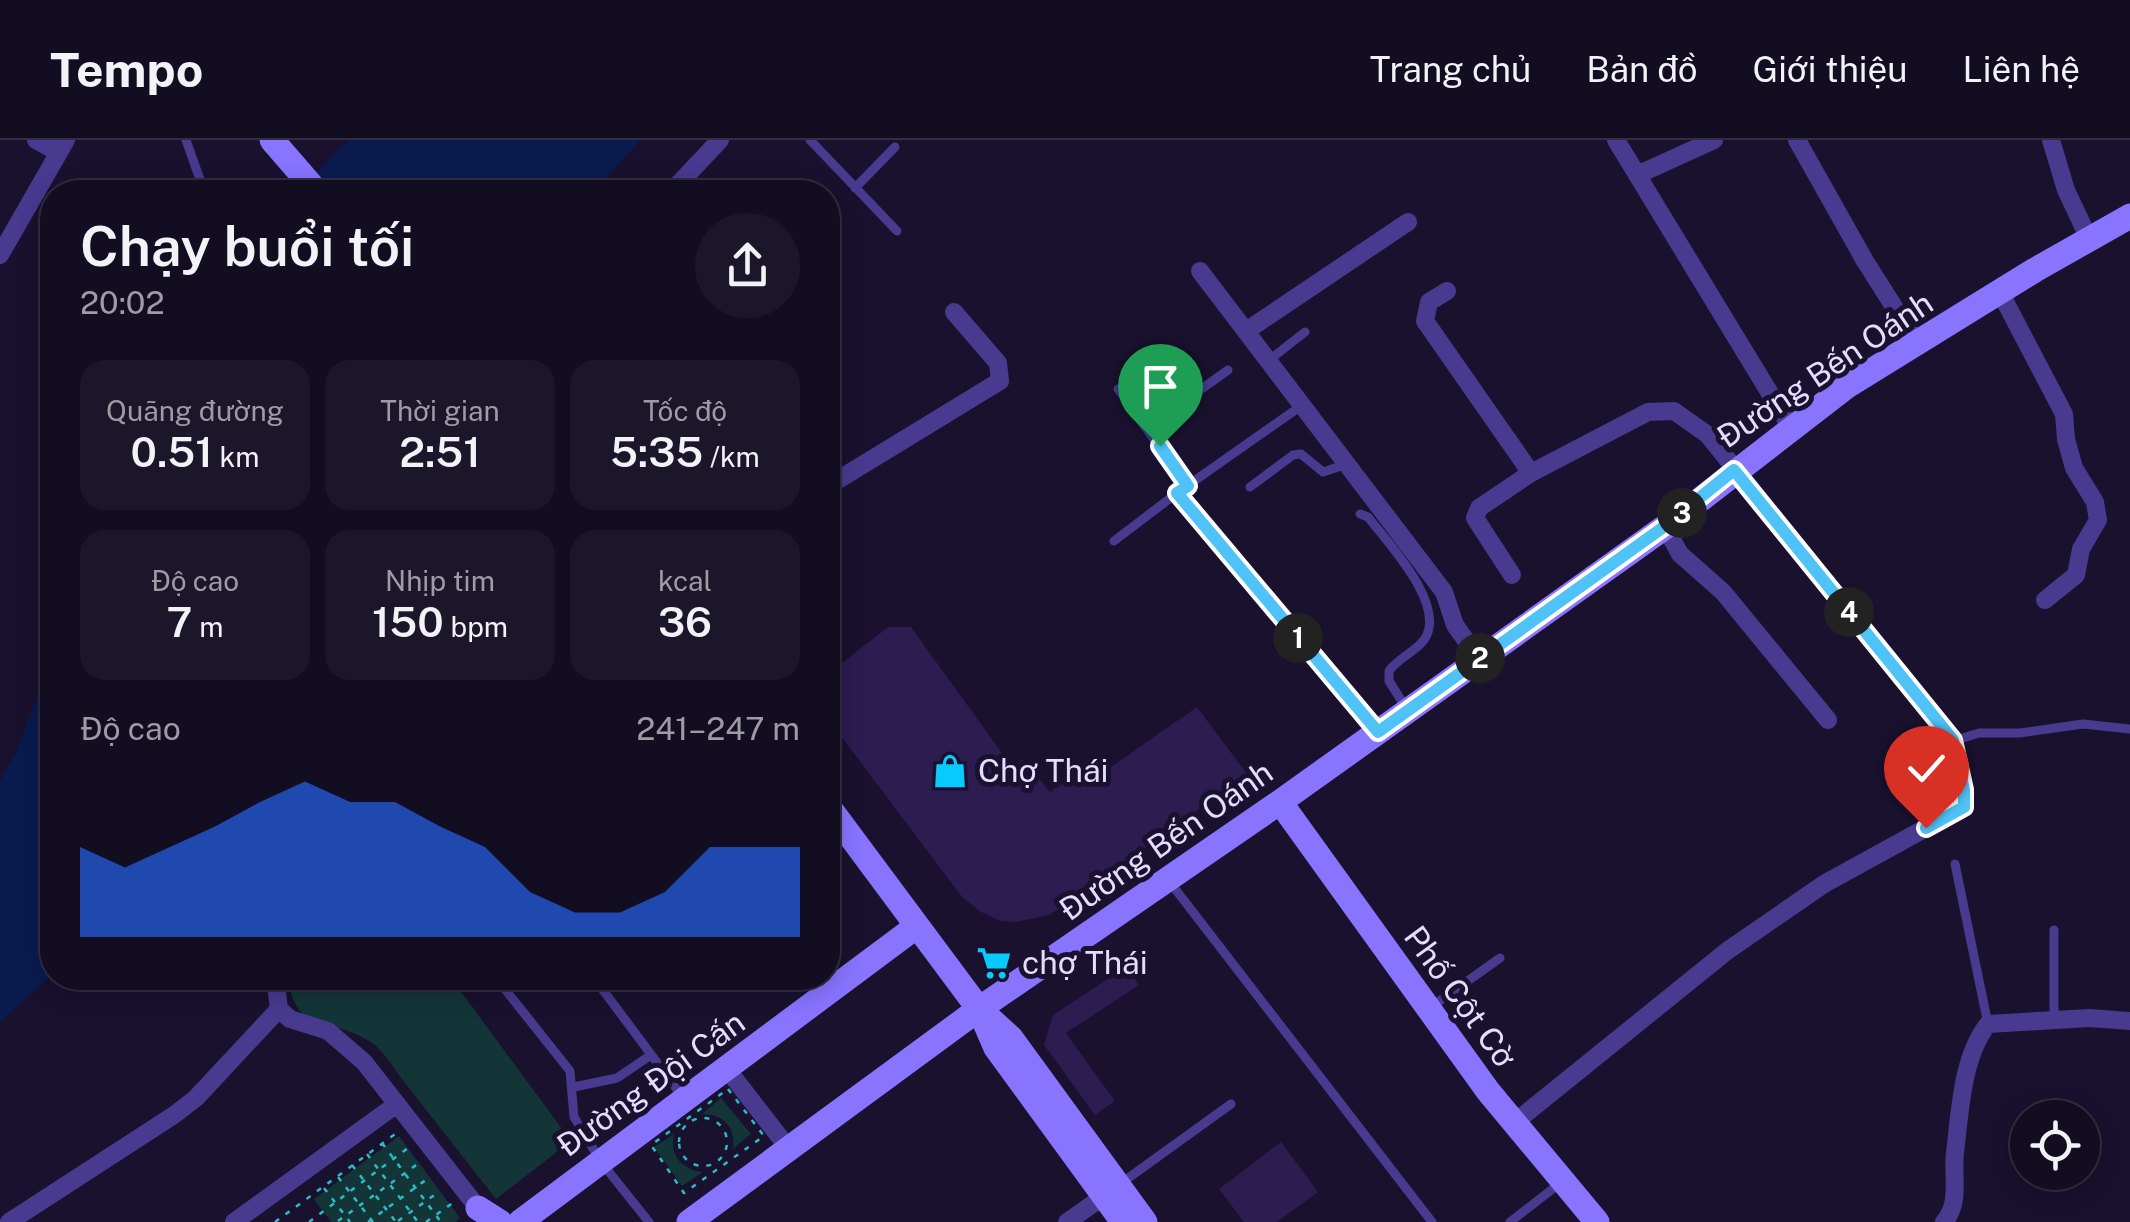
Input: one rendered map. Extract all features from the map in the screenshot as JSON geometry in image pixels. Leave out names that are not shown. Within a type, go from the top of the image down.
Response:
[{"type":"main road","points":[[272,140],[307,180]]},
{"type":"main road","name":"Đường Bến Oánh","points":[[979,1009],[1280,802],[1665,526],[1846,386],[2130,216]]},
{"type":"main road","name":"Phố Cột Cờ","points":[[1280,802],[1514,1123],[1597,1222]]},
{"type":"main road","points":[[840,822],[979,1009],[1011,1038],[1111,1190],[1123,1222]]},
{"type":"main road","name":"Đường Đội Cấn","points":[[840,984],[917,926]]},
{"type":"main road","name":"Đường Đội Cấn","points":[[520,1222],[832,990]]},
{"type":"main road","points":[[689,1222],[979,1009]]},
{"type":"main road","points":[[1111,1190],[1145,1222]]},
{"type":"street","points":[[36,140],[62,146],[43,180]]},
{"type":"street","points":[[682,180],[720,140]]},
{"type":"street","points":[[1616,140],[1791,428]]},
{"type":"street","points":[[1637,175],[1714,140]]},
{"type":"street","points":[[1797,140],[1865,261],[1917,343]]},
{"type":"street","points":[[2051,140],[2066,190],[2089,238]]},
{"type":"street","points":[[0,255],[40,185]]},
{"type":"street","points":[[1246,331],[1408,222]]},
{"type":"street","points":[[1200,271],[1444,592],[1455,626],[1479,659]]},
{"type":"street","points":[[1448,291],[1429,302],[1425,320],[1531,473]]},
{"type":"street","points":[[2000,292],[2064,414],[2074,468],[2095,502],[2098,520],[2081,550],[2076,576],[2045,600]]},
{"type":"street","points":[[840,479],[1000,381],[998,363],[954,312]]},
{"type":"street","points":[[1512,575],[1475,518],[1479,508],[1531,473],[1628,420],[1664,409],[1674,410],[1708,436],[1953,740],[1964,790],[1964,807],[1824,884],[1727,952],[1514,1123]]},
{"type":"street","points":[[1665,526],[1680,554],[1723,592],[1828,720]]},
{"type":"street","points":[[276,990],[279,1010],[290,1019],[328,1031],[364,1062],[479,1213]]},
{"type":"street","points":[[9,1222],[174,1116],[279,1010]]},
{"type":"street","points":[[1944,1222],[1956,1190],[1954,1156],[1966,1068],[1978,1037],[1988,1024],[2089,1018],[2130,1021]]},
{"type":"street","points":[[727,1069],[789,1150]]},
{"type":"street","points":[[234,1222],[397,1104]]},
{"type":"street","points":[[1067,1222],[1111,1190]]},
{"type":"lane","points":[[186,140],[201,180]]},
{"type":"lane","points":[[810,140],[897,232]]},
{"type":"lane","points":[[856,188],[895,148]]},
{"type":"lane","points":[[1268,361],[1305,332]]},
{"type":"lane","points":[[1147,428],[1228,370]]},
{"type":"lane","points":[[1118,388],[1188,486]]},
{"type":"lane","points":[[1114,542],[1304,405]]},
{"type":"lane","points":[[1250,487],[1293,455],[1301,454],[1323,472],[1347,464]]},
{"type":"lane","points":[[1177,493],[1378,732]]},
{"type":"lane","points":[[1360,514],[1368,516],[1426,598],[1429,629],[1425,639],[1388,671],[1389,681],[1407,710]]},
{"type":"lane","points":[[1953,740],[1978,733],[2020,733],[2083,724],[2130,728]]},
{"type":"lane","points":[[1955,864],[1988,1024]]},
{"type":"lane","points":[[1168,879],[1432,1222]]},
{"type":"lane","points":[[2054,930],[2054,1021]]},
{"type":"lane","points":[[1428,1008],[1500,958]]},
{"type":"lane","points":[[506,990],[570,1071],[574,1118],[601,1162],[649,1222]]},
{"type":"lane","points":[[603,990],[686,1101]]},
{"type":"lane","points":[[574,1087],[617,1078],[651,1055]]},
{"type":"lane","points":[[1111,1190],[1231,1104]]},
{"type":"lane","points":[[1510,1222],[1562,1182]]},
{"type":"path","points":[[728,1089],[764,1136],[722,1166],[684,1193],[651,1145],[728,1089]]},
{"type":"path","points":[[703,1118],[722,1126],[727,1147],[719,1160],[704,1166],[684,1157],[679,1137],[688,1123],[703,1118]]},
{"type":"path","points":[[275,1222],[382,1142],[402,1132]]},
{"type":"path","points":[[382,1142],[441,1222]]},
{"type":"path","points":[[309,1222],[413,1144]]},
{"type":"path","points":[[367,1153],[418,1222]]},
{"type":"path","points":[[338,1222],[424,1160]]},
{"type":"path","points":[[719,1160],[722,1166]]},
{"type":"path","points":[[352,1165],[397,1222],[445,1187]]},
{"type":"path","points":[[337,1176],[371,1221],[435,1174]]},
{"type":"path","points":[[323,1186],[350,1222]]},
{"type":"path","points":[[426,1222],[436,1215],[479,1213]]},
{"type":"green space","points":[[291,990],[460,990],[571,1141],[496,1199],[380,1050],[357,1034],[307,1017]]},
{"type":"green space","points":[[721,1098],[751,1134],[733,1149],[726,1123],[716,1116],[702,1114]]},
{"type":"green space","points":[[674,1134],[675,1155],[689,1168],[703,1172],[682,1186],[654,1147]]},
{"type":"green space","points":[[399,1136],[460,1218],[456,1222],[331,1222],[314,1199]]},
{"type":"shaded area","points":[[349,140],[640,140],[605,180],[309,180]]},
{"type":"shaded area","points":[[40,690],[40,986],[0,1022],[0,781]]},
{"type":"building","name":"Chợ Thái","points":[[888,627],[911,627],[1012,767],[1023,759],[1050,792],[1075,775],[1082,787],[1197,707],[1247,774],[1076,899],[1049,915],[1001,921],[962,897],[840,735],[840,665]]},
{"type":"building","points":[[1126,967],[1139,985],[1066,1033],[1115,1101],[1095,1115],[1044,1045],[1053,1015]]},
{"type":"building","points":[[1281,1142],[1318,1192],[1277,1222],[1244,1222],[1219,1189]]},
{"type":"place","name":"Chợ Thái","points":[[950,771]]},
{"type":"place","name":"chợ Thái","points":[[994,963]]},
{"type":"route","points":[[1160,446],[1188,486],[1177,493],[1378,732],[1665,526],[1734,470],[1953,740],[1964,807],[1926,828]]}]
